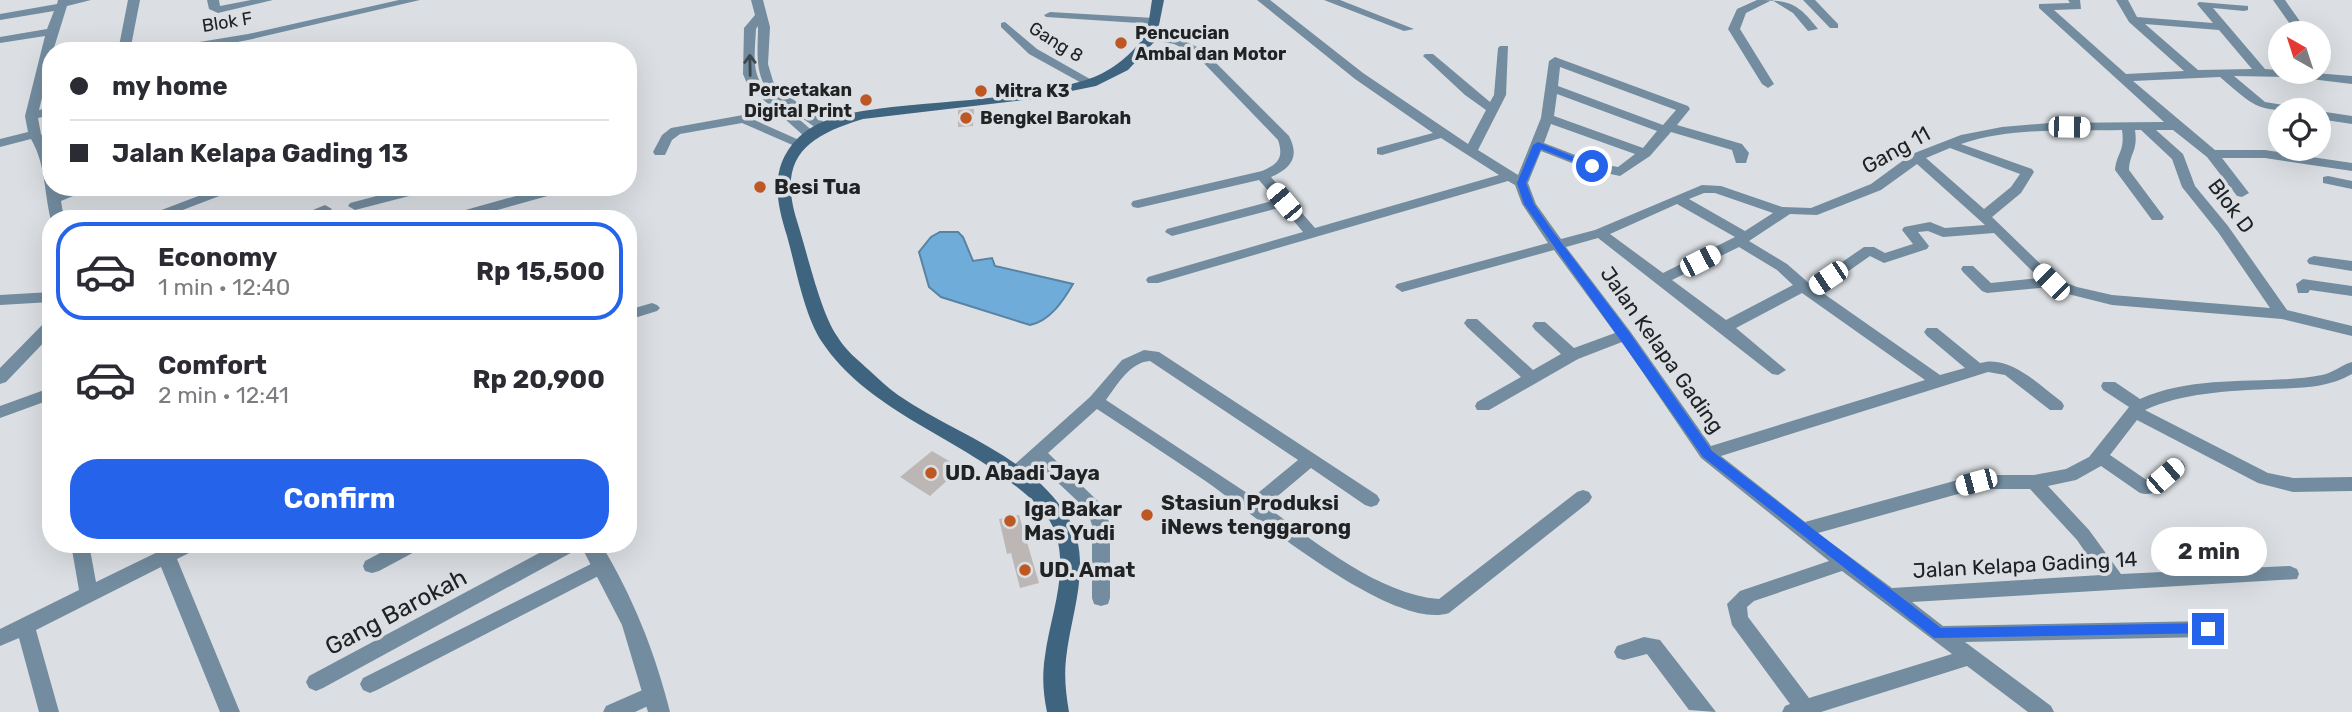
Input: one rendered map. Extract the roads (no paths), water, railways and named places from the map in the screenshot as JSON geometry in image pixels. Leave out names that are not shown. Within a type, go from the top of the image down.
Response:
[{"type":"main road","points":[[1058,712],[1053,695],[1053,664],[1070,573],[1068,546],[1059,520],[1043,499],[1014,473],[891,399],[848,361],[829,339],[785,206],[783,182],[793,151],[812,135],[862,116],[1032,95],[1091,83],[1122,67],[1153,29],[1158,0]]},
{"type":"street","points":[[0,17],[85,0]]},
{"type":"street","points":[[126,42],[134,0]]},
{"type":"street","points":[[213,0],[214,7],[218,10],[267,0]]},
{"type":"street","name":"Blok F","points":[[220,42],[414,0]]},
{"type":"street","points":[[757,0],[760,17],[750,28],[749,74],[754,86],[812,135]]},
{"type":"street","points":[[1263,0],[1359,76],[1443,134],[1515,179]]},
{"type":"street","points":[[1330,0],[1408,29]]},
{"type":"street","points":[[1766,0],[1741,11],[1734,29],[1769,83]]},
{"type":"street","points":[[1777,0],[1797,11],[1812,29]]},
{"type":"street","points":[[1809,0],[1833,26]]},
{"type":"street","points":[[2122,0],[2133,20],[2196,74]]},
{"type":"street","points":[[2278,0],[2294,21]]},
{"type":"street","points":[[2076,3],[2043,6],[2120,78],[2176,127],[2212,154],[2242,193]]},
{"type":"street","points":[[2244,8],[2204,3],[2260,71]]},
{"type":"street","points":[[51,42],[62,4]]},
{"type":"street","points":[[1050,15],[1153,29],[1199,51],[1284,139],[1288,150],[1287,160],[1278,169],[1138,204]]},
{"type":"street","points":[[2133,20],[2222,27]]},
{"type":"street","name":"Gang 8","points":[[1005,25],[1018,42],[1091,83]]},
{"type":"street","points":[[0,40],[52,32]]},
{"type":"street","points":[[1471,151],[1500,95],[1504,48]]},
{"type":"street","points":[[1429,56],[1469,92],[1494,110]]},
{"type":"street","points":[[1153,280],[1515,179],[1538,145],[1547,118],[1555,61],[1684,109],[1645,153],[1625,170],[1615,172],[1592,166],[1538,145]]},
{"type":"street","points":[[2120,78],[2268,71]]},
{"type":"street","points":[[2223,73],[2257,101],[2268,106]]},
{"type":"street","points":[[2331,76],[2352,80]]},
{"type":"street","points":[[42,85],[34,94],[31,116],[34,134],[42,143]]},
{"type":"street","points":[[1550,87],[1667,128],[1737,147],[1742,153],[1741,160]]},
{"type":"street","points":[[31,116],[42,113]]},
{"type":"street","points":[[2331,117],[2352,120]]},
{"type":"street","points":[[1547,118],[1645,153]]},
{"type":"street","points":[[660,152],[667,138],[676,131],[743,119],[812,135]]},
{"type":"street","name":"Gang 11","points":[[1783,212],[1791,209],[1812,212],[1876,187],[1917,157],[1950,144],[2002,131],[2050,127],[2176,127]]},
{"type":"street","points":[[2128,127],[2131,148],[2123,160],[2122,170],[2157,217]]},
{"type":"street","name":"Blok D","points":[[2145,127],[2178,157],[2189,187],[2223,229],[2282,314]]},
{"type":"street","points":[[0,143],[34,134]]},
{"type":"street","points":[[1382,151],[1443,134]]},
{"type":"street","points":[[1950,144],[2027,172],[2018,192],[1983,216]]},
{"type":"street","points":[[2212,154],[2265,154],[2352,167]]},
{"type":"street","points":[[1917,157],[1997,228],[2051,282],[2073,291],[2112,300],[2282,314],[2352,331]]},
{"type":"street","points":[[1262,175],[1313,234]]},
{"type":"street","name":"Jalan Kelapa Gading","points":[[1515,179],[1529,204],[1625,335],[1707,454],[1844,563],[2044,712]]},
{"type":"street","points":[[2328,180],[2352,185]]},
{"type":"street","points":[[1402,287],[1600,233],[1702,189],[1716,189],[1783,212]]},
{"type":"street","points":[[171,210],[210,196]]},
{"type":"street","points":[[355,206],[379,196]]},
{"type":"street","points":[[481,210],[532,196]]},
{"type":"street","points":[[1678,199],[1742,239],[1782,267],[1806,289],[1937,380]]},
{"type":"street","points":[[1172,232],[1284,202]]},
{"type":"street","points":[[1663,279],[1742,239],[1783,212]]},
{"type":"street","points":[[1726,327],[1806,289],[1869,250],[1884,258],[1922,246],[1909,230],[1930,226],[1943,233],[1997,228]]},
{"type":"street","points":[[1600,233],[1726,327],[1778,370]]},
{"type":"street","points":[[2314,261],[2352,266]]},
{"type":"street","points":[[1968,269],[1987,288],[2051,282]]},
{"type":"street","points":[[2303,290],[2303,284],[2352,292]]},
{"type":"street","points":[[0,300],[42,298]]},
{"type":"street","points":[[637,312],[652,308]]},
{"type":"street","points":[[1472,323],[1532,378]]},
{"type":"street","points":[[1540,326],[1572,355]]},
{"type":"street","points":[[1932,332],[1977,369]]},
{"type":"street","points":[[0,379],[42,335]]},
{"type":"street","points":[[1483,406],[1572,355],[1625,335]]},
{"type":"street","points":[[1014,473],[1096,401],[1132,360],[1143,354],[1153,356],[1371,500]]},
{"type":"street","points":[[1707,454],[1937,380],[1993,365],[2004,368],[2056,405]]},
{"type":"street","points":[[1802,530],[1976,482],[2034,482],[2070,475],[2099,456],[2137,409],[2163,395],[2236,385],[2319,381],[2333,378],[2352,367]]},
{"type":"street","points":[[2109,386],[2137,409],[2264,478],[2293,485],[2352,484]]},
{"type":"street","points":[[0,412],[42,397]]},
{"type":"street","points":[[1096,401],[1254,506],[1305,546],[1394,597],[1431,609],[1442,607],[1583,497]]},
{"type":"street","points":[[1037,453],[1095,507],[1101,525],[1101,598]]},
{"type":"street","points":[[2099,456],[2146,488],[2153,487],[2176,466]]},
{"type":"street","points":[[1254,506],[1310,459]]},
{"type":"street","points":[[2034,482],[2083,535],[2116,582]]},
{"type":"street","points":[[82,553],[89,592]]},
{"type":"street","points":[[0,638],[172,553]]},
{"type":"street","points":[[372,566],[397,553]]},
{"type":"street","name":"Gang Barokah","points":[[316,682],[555,553]]},
{"type":"street","points":[[596,553],[630,614],[657,703],[613,712]]},
{"type":"street","points":[[166,556],[230,712]]},
{"type":"street","points":[[1844,563],[1747,596],[1737,604],[1739,618],[1799,710],[1969,657]]},
{"type":"street","points":[[370,684],[603,565]]},
{"type":"street","name":"Jalan Kelapa Gading 14","points":[[1888,596],[2290,574]]},
{"type":"street","points":[[25,626],[49,712]]},
{"type":"street","points":[[1939,634],[2208,629]]},
{"type":"street","points":[[1624,652],[1644,645],[1653,646],[1696,704],[1706,712]]},
{"type":"water","points":[[940,232],[958,232],[963,237],[973,261],[992,258],[995,266],[1073,284],[1050,315],[1030,325],[941,297],[929,287],[919,252],[931,237]]},
{"type":"place","name":"Pencucian Ambal dan Motor","points":[[1121,43]]},
{"type":"place","name":"Mitra K3","points":[[981,91]]},
{"type":"place","name":"Percetakan Digital Print","points":[[866,100]]},
{"type":"place","name":"Bengkel Barokah","points":[[966,118]]},
{"type":"place","name":"Besi Tua","points":[[760,187]]},
{"type":"place","name":"UD. Abadi Jaya","points":[[931,473]]},
{"type":"place","name":"Stasiun Produksi iNews tenggarong","points":[[1147,515]]},
{"type":"place","name":"Iga Bakar Mas Yudi","points":[[1010,521]]},
{"type":"place","name":"UD. Amat","points":[[1025,570]]}]
